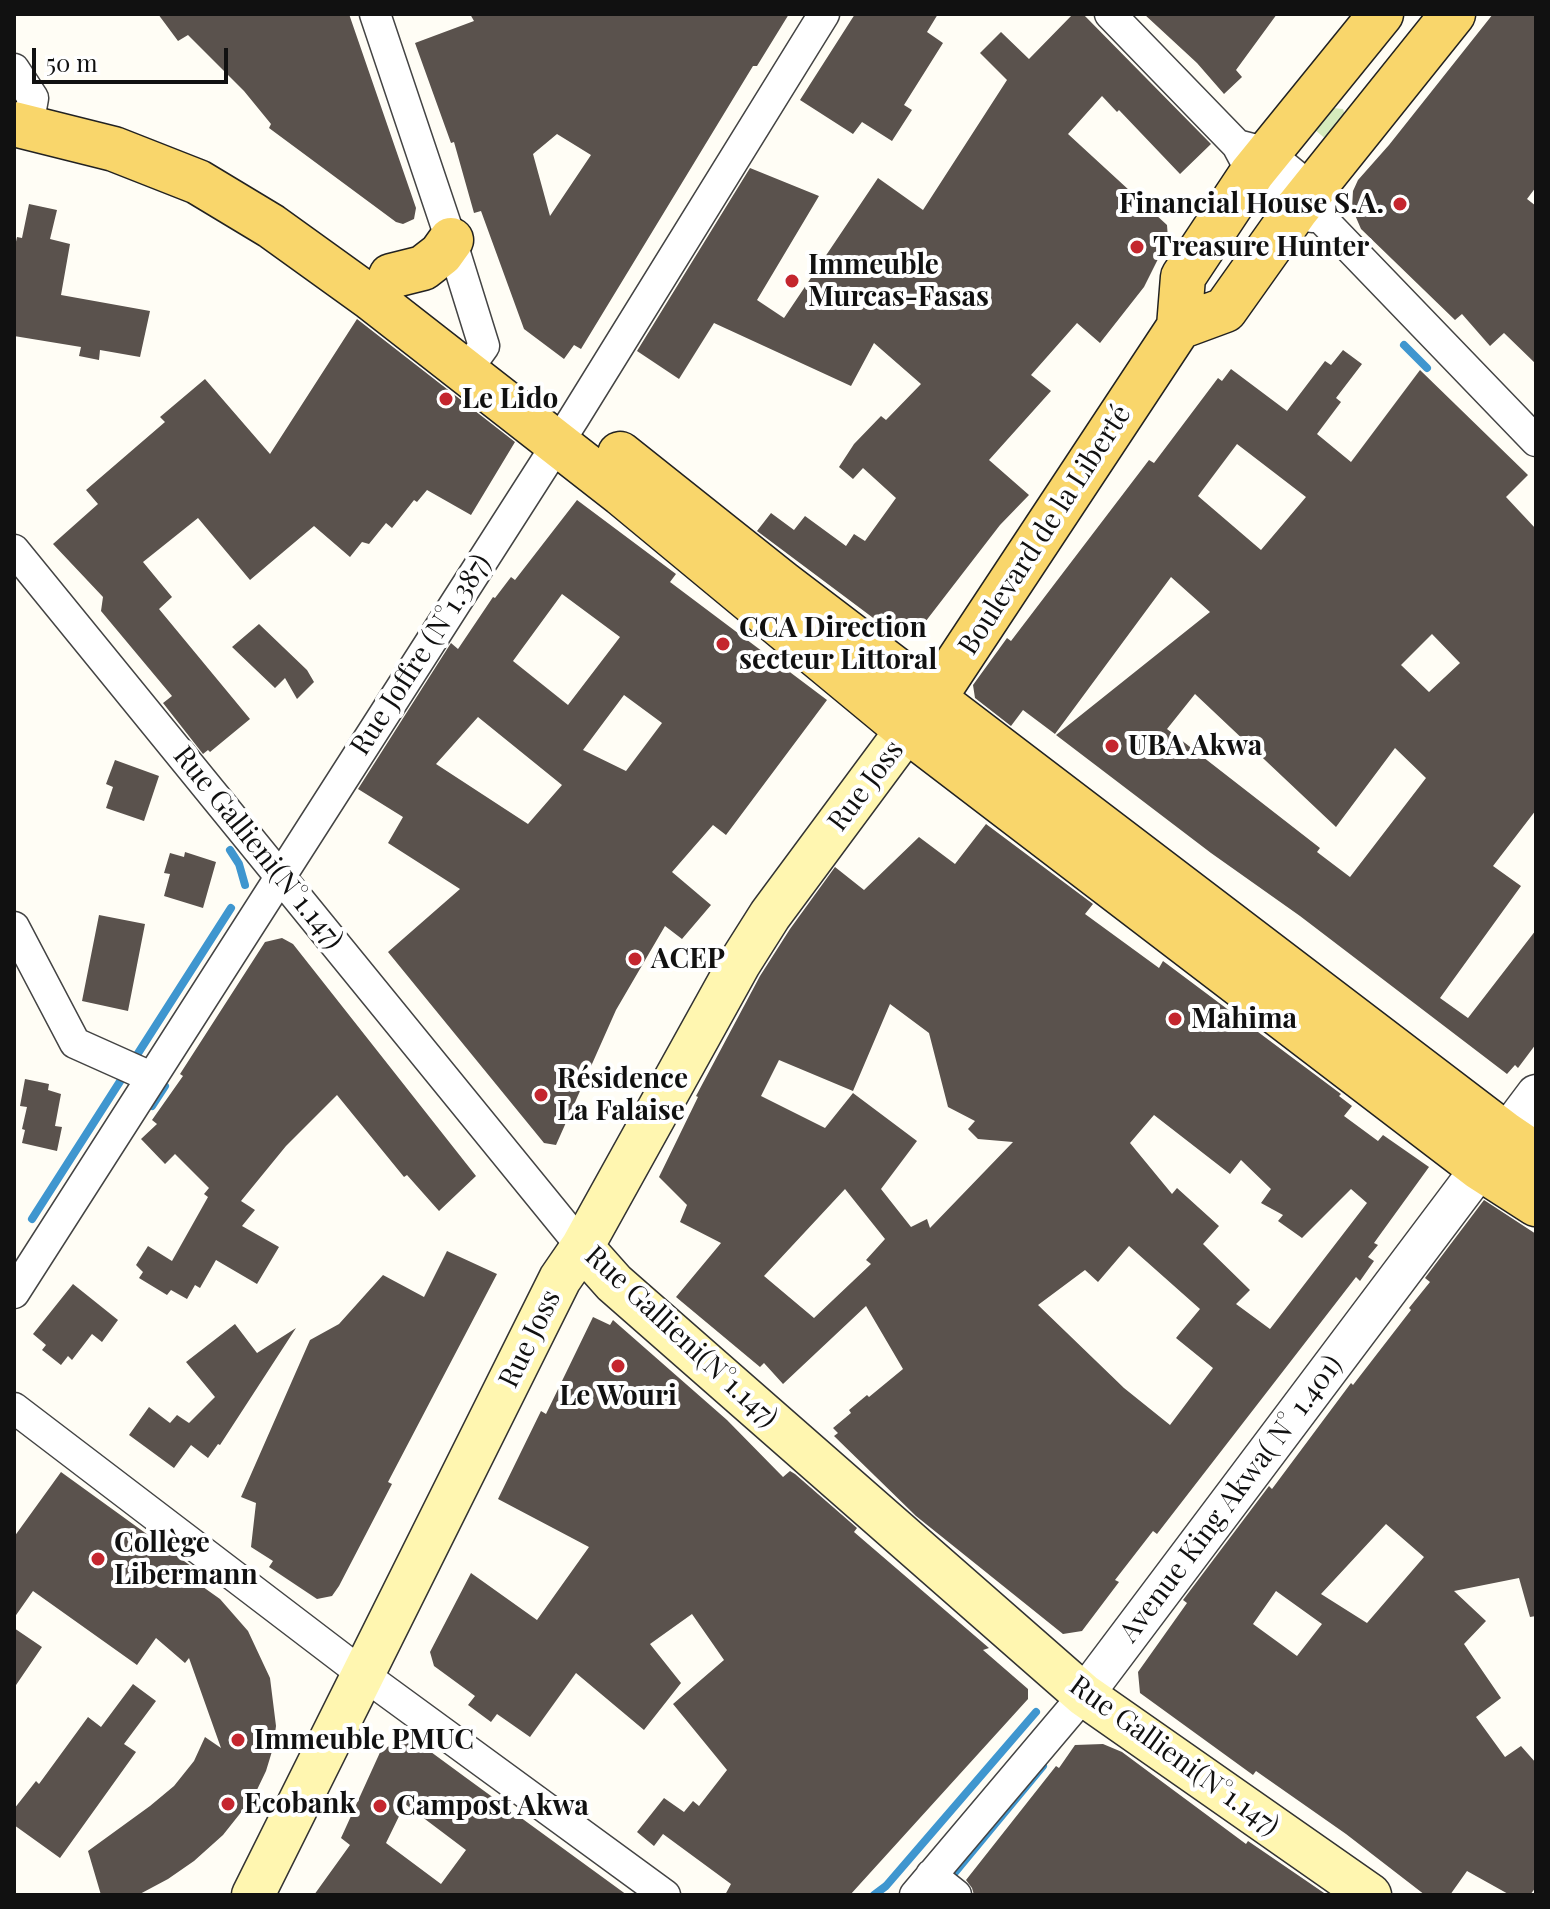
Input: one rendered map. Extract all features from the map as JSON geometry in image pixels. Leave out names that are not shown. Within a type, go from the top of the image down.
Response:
[{"type":"main road","name":"Boulevard de la Liberté","points":[[920,714],[1179,327],[1183,277],[1252,157],[1381,14]]},
{"type":"main road","points":[[1179,327],[1225,310],[1311,208],[1453,14]]},
{"type":"main road","points":[[21,102],[103,118],[184,146],[252,181],[391,276],[475,358]]},
{"type":"main road","points":[[21,102],[114,149],[210,188],[475,358],[566,430],[782,583],[920,714],[1507,1152],[1536,1204]]},
{"type":"main road","points":[[391,276],[423,268],[441,254],[451,240]]},
{"type":"main road","name":"Rue Joss","points":[[253,1895],[560,1279],[582,1247],[739,964],[770,915],[920,714]]},
{"type":"main road","name":"Rue Gallieni(N°1.147)","points":[[582,1247],[614,1283],[1084,1695],[1370,1895]]},
{"type":"street","points":[[375,14],[451,240],[475,358]]},
{"type":"street","name":"Rue Joffre (N°1.387)","points":[[14,1293],[566,430],[824,14]]},
{"type":"street","points":[[1110,14],[1252,157],[1311,208],[1536,441]]},
{"type":"street","name":"Rue Gallieni(N°1.147)","points":[[14,550],[582,1247]]},
{"type":"street","points":[[14,927],[75,1043],[151,1077]]},
{"type":"street","name":"Avenue King Akwa( N° 1.401)","points":[[923,1885],[1084,1695],[1507,1152],[1536,1094]]},
{"type":"street","points":[[14,1408],[364,1675],[665,1895]]},
{"type":"street","points":[[923,1885],[956,1895]]},
{"type":"green space","points":[[1333,108],[1343,109],[1346,118],[1328,141],[1314,129]]},
{"type":"building","points":[[158,14],[349,14],[416,208],[414,219],[403,224],[396,222],[269,128],[271,124],[244,91],[188,35],[178,41]]},
{"type":"building","points":[[470,14],[789,14],[757,66],[753,66],[581,349],[574,345],[564,359],[524,329],[481,211],[474,213],[454,142],[451,143],[415,43],[474,21]],"holes":[[[557,134],[591,155],[550,216],[533,154]]]},
{"type":"building","points":[[855,14],[938,14],[927,32],[943,43],[904,105],[912,110],[892,141],[862,122],[853,134],[800,100]]},
{"type":"building","points":[[1073,14],[1083,14],[1211,144],[1180,174],[1102,96],[1068,134],[1167,225],[1168,239],[1144,287],[1100,343],[1077,323],[1031,375],[1051,391],[989,460],[1029,495],[1000,525],[912,639],[900,638],[757,531],[771,513],[794,530],[805,516],[846,546],[854,534],[865,541],[896,498],[863,468],[853,479],[839,467],[854,444],[881,416],[886,420],[921,384],[874,343],[851,386],[714,323],[679,379],[637,351],[750,168],[819,196],[757,300],[784,318],[878,178],[923,210],[1007,80],[980,53],[1001,32],[1029,59]]},
{"type":"building","points":[[1144,14],[1277,14],[1236,70],[1242,77],[1224,94],[1197,63]]},
{"type":"building","points":[[1493,14],[1536,14],[1536,187],[1527,199],[1536,206],[1536,364],[1504,333],[1490,346],[1462,314],[1455,320],[1361,229],[1352,208],[1353,191],[1358,180]]},
{"type":"building","points":[[29,204],[57,210],[50,239],[70,244],[61,295],[150,311],[140,357],[100,350],[99,360],[79,356],[81,347],[14,336],[14,251],[17,237],[22,238]]},
{"type":"building","points":[[357,319],[515,442],[471,515],[427,490],[417,502],[414,500],[392,528],[386,523],[369,544],[362,542],[350,557],[314,526],[250,580],[198,518],[143,562],[172,597],[159,609],[250,719],[210,752],[208,750],[203,754],[163,703],[172,696],[101,611],[103,597],[53,544],[98,504],[86,490],[165,422],[160,417],[205,379],[270,454]]},
{"type":"building","points":[[1343,350],[1362,364],[1336,398],[1341,402],[1317,434],[1351,462],[1420,370],[1528,475],[1506,497],[1536,529],[1536,810],[1493,866],[1521,886],[1440,998],[1468,1018],[1536,930],[1536,1044],[1518,1068],[1515,1065],[1507,1074],[1056,735],[1210,612],[1171,577],[1055,734],[1023,710],[1011,726],[975,698],[973,685],[1007,638],[1011,641],[1149,460],[1154,463],[1218,378],[1222,381],[1231,369],[1287,411],[1325,361],[1331,365]],"holes":[[[1237,444],[1306,497],[1261,550],[1198,496]],[[1432,634],[1460,663],[1429,692],[1401,665]],[[1195,694],[1336,827],[1395,748],[1426,778],[1350,877],[1317,852],[1320,848],[1167,729]]]},
{"type":"building","points":[[577,500],[676,574],[670,582],[827,700],[726,835],[713,825],[672,872],[711,905],[682,939],[665,926],[616,1010],[556,1145],[544,1143],[388,952],[460,889],[388,843],[403,817],[358,789],[451,643],[458,649],[493,597],[511,577],[515,580]],"holes":[[[562,594],[620,637],[568,705],[513,661]],[[624,695],[662,723],[626,771],[583,750]],[[478,717],[562,785],[528,824],[436,764]]]},
{"type":"building","points":[[259,624],[307,670],[314,682],[297,699],[285,678],[275,688],[232,647]]},
{"type":"building","points":[[115,760],[159,776],[144,821],[106,808],[113,787],[106,784]]},
{"type":"building","points":[[986,824],[1093,904],[1085,914],[1159,968],[1163,961],[1341,1094],[1339,1096],[1352,1106],[1344,1116],[1378,1141],[1383,1135],[1429,1167],[1374,1243],[1378,1245],[1368,1257],[1374,1261],[1360,1281],[1356,1277],[1157,1534],[1153,1531],[1115,1580],[1119,1582],[1082,1631],[1063,1634],[916,1516],[834,1436],[838,1433],[833,1428],[851,1413],[849,1410],[903,1369],[866,1306],[783,1384],[764,1363],[760,1367],[676,1297],[721,1243],[680,1222],[687,1205],[659,1177],[696,1096],[760,976],[835,867],[864,890],[919,837],[955,864]],"holes":[[[890,1004],[929,1033],[948,1107],[975,1121],[968,1129],[978,1139],[1013,1142],[930,1228],[927,1219],[911,1227],[881,1189],[917,1141],[853,1093],[825,1128],[761,1096],[779,1060],[853,1091]],[[1154,1115],[1230,1174],[1241,1160],[1271,1189],[1261,1203],[1283,1215],[1278,1221],[1302,1238],[1351,1189],[1367,1203],[1270,1329],[1236,1304],[1250,1290],[1203,1244],[1219,1226],[1177,1188],[1172,1194],[1130,1143]],[[845,1189],[885,1239],[866,1260],[871,1264],[814,1318],[764,1276]],[[1129,1246],[1200,1309],[1176,1338],[1213,1368],[1170,1425],[1124,1388],[1038,1305],[1085,1270],[1098,1282]]]},
{"type":"building","points":[[185,852],[216,862],[203,908],[164,896],[170,874],[164,873],[170,853],[184,857]]},
{"type":"building","points":[[99,915],[145,924],[128,1011],[82,1001]]},
{"type":"building","points":[[282,938],[293,944],[476,1176],[439,1211],[407,1175],[404,1177],[337,1095],[286,1146],[241,1201],[255,1210],[242,1226],[279,1247],[257,1284],[216,1260],[200,1288],[195,1285],[187,1299],[171,1290],[167,1295],[139,1278],[143,1272],[136,1265],[148,1246],[172,1261],[208,1197],[204,1194],[209,1188],[175,1154],[165,1164],[141,1139],[157,1124],[152,1120],[183,1076],[180,1074],[265,942]]},
{"type":"building","points":[[25,1079],[49,1084],[48,1090],[61,1094],[55,1126],[62,1127],[57,1151],[22,1143],[27,1107],[20,1106]]},
{"type":"building","points":[[1484,1200],[1536,1234],[1536,1616],[1530,1617],[1519,1578],[1454,1591],[1486,1621],[1464,1644],[1501,1698],[1476,1717],[1505,1757],[1521,1746],[1536,1763],[1536,1887],[1530,1895],[1510,1895],[1467,1871],[1450,1895],[1425,1895],[1346,1834],[1256,1771],[1253,1775],[1140,1693],[1138,1672],[1187,1603],[1183,1600],[1269,1486],[1272,1489],[1351,1383],[1353,1385],[1411,1310],[1409,1308],[1430,1282],[1425,1278]],"holes":[[[1386,1524],[1424,1557],[1367,1623],[1321,1594]],[[1276,1591],[1322,1624],[1297,1656],[1253,1624]]]},
{"type":"building","points":[[447,1251],[497,1274],[388,1482],[392,1484],[339,1586],[332,1596],[317,1599],[269,1567],[273,1561],[251,1547],[256,1503],[241,1497],[310,1340],[339,1324],[383,1275],[424,1297]]},
{"type":"building","points":[[73,1284],[118,1320],[102,1342],[92,1334],[72,1360],[68,1356],[61,1365],[42,1350],[46,1345],[33,1334]]},
{"type":"building","points":[[593,1317],[610,1325],[613,1320],[727,1420],[783,1477],[790,1471],[795,1474],[857,1528],[854,1532],[989,1648],[983,1650],[1028,1689],[1028,1699],[850,1895],[725,1895],[731,1884],[663,1834],[654,1846],[637,1832],[664,1798],[684,1812],[693,1801],[699,1806],[727,1770],[673,1704],[724,1660],[692,1614],[650,1644],[681,1683],[644,1730],[576,1673],[530,1737],[497,1714],[491,1722],[468,1705],[475,1696],[434,1666],[430,1652],[471,1573],[537,1620],[589,1547],[498,1499],[541,1411],[546,1414]]},
{"type":"building","points":[[235,1324],[257,1353],[296,1328],[220,1445],[208,1458],[191,1445],[174,1468],[129,1435],[149,1407],[170,1423],[177,1415],[189,1423],[215,1397],[186,1362]]},
{"type":"building","points":[[61,1472],[202,1574],[196,1582],[220,1599],[248,1631],[270,1678],[276,1726],[266,1771],[254,1796],[223,1835],[194,1861],[138,1895],[101,1895],[88,1851],[174,1786],[194,1761],[205,1737],[221,1748],[189,1658],[185,1663],[156,1638],[137,1665],[33,1591],[14,1618],[14,1537]]},
{"type":"building","points":[[14,1628],[42,1647],[14,1688]]},
{"type":"building","points":[[133,1684],[156,1701],[124,1744],[136,1752],[60,1858],[14,1825],[14,1809],[36,1781],[39,1784],[88,1717],[101,1727]]},
{"type":"building","points":[[416,1741],[627,1895],[314,1895],[350,1845],[341,1838],[382,1748]],"holes":[[[405,1804],[466,1850],[441,1884],[386,1843]]]},
{"type":"building","points":[[1103,1744],[1122,1752],[1246,1844],[1248,1841],[1327,1895],[974,1895],[966,1880],[1056,1766],[1059,1768],[1075,1745]]},
{"type":"waterway","points":[[1404,345],[1427,368]]},
{"type":"waterway","points":[[230,850],[239,864],[245,885]]},
{"type":"waterway","points":[[32,1219],[231,908]]},
{"type":"waterway","points":[[152,1106],[165,1086]]},
{"type":"waterway","points":[[874,1895],[886,1886],[1036,1712]]},
{"type":"waterway","points":[[947,1882],[1043,1766]]},
{"type":"place","name":"Financial House S.A.","points":[[1400,204]]},
{"type":"place","name":"Treasure Hunter","points":[[1137,247]]},
{"type":"place","name":"Immeuble Murcas-Fasas","points":[[792,281]]},
{"type":"place","name":"Le Lido","points":[[446,399]]},
{"type":"place","name":"CCA Direction secteur Littoral","points":[[723,644]]},
{"type":"place","name":"UBA Akwa","points":[[1112,746]]},
{"type":"place","name":"ACEP","points":[[635,959]]},
{"type":"place","name":"Mahima","points":[[1175,1019]]},
{"type":"place","name":"Résidence La Falaise","points":[[541,1095]]},
{"type":"place","name":"Le Wouri","points":[[618,1366]]},
{"type":"place","name":"Collège Libermann","points":[[98,1559]]},
{"type":"place","name":"Immeuble PMUC","points":[[238,1740]]},
{"type":"place","name":"Ecobank","points":[[228,1804]]},
{"type":"place","name":"Campost Akwa","points":[[380,1806]]}]
